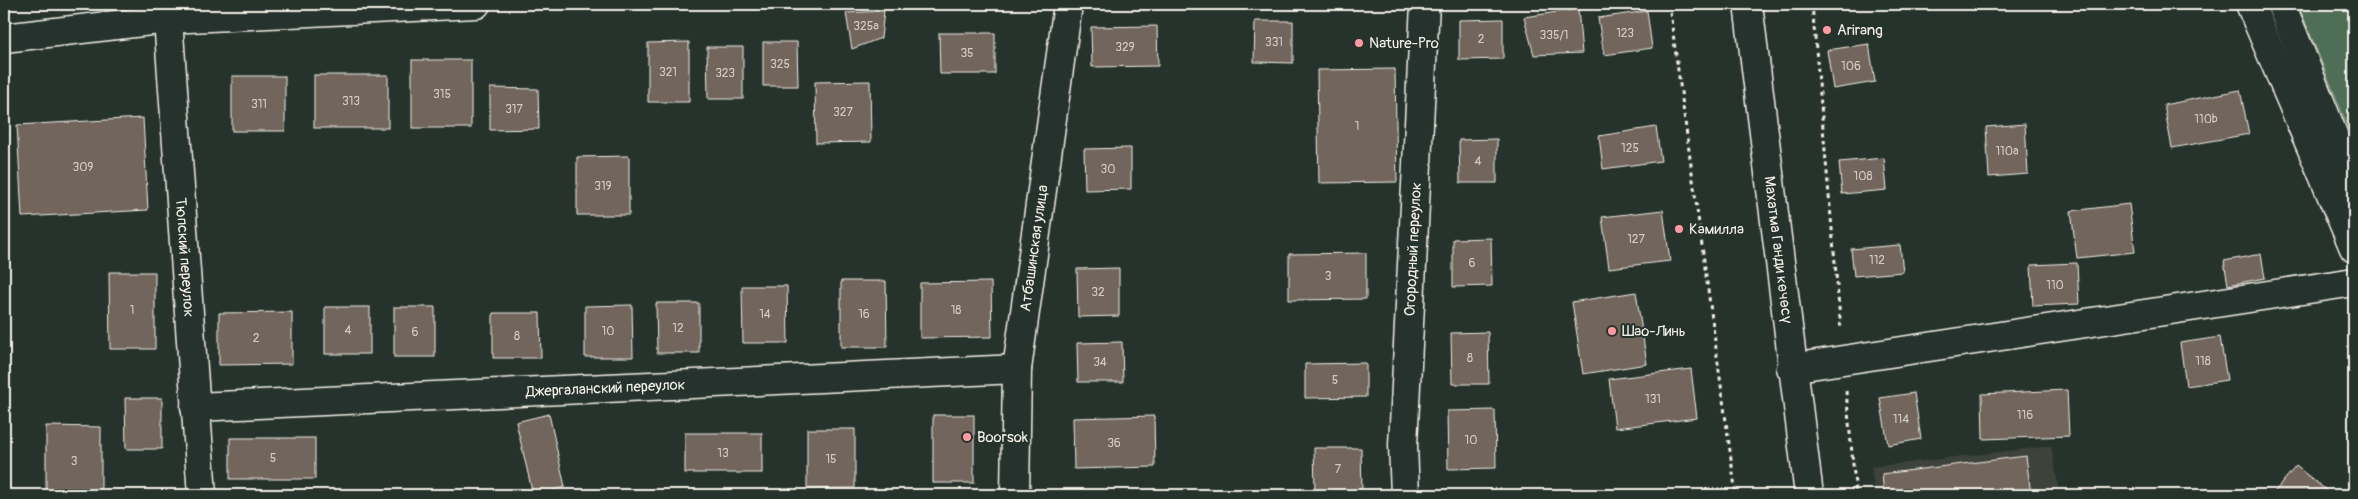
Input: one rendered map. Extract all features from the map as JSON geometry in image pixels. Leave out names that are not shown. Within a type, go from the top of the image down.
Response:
[{"type":"street","points":[[4,38],[168,19],[476,4]]},
{"type":"street","name":"Атбашинская улица","points":[[1015,495],[1017,369],[1068,4]]},
{"type":"street","name":"Огородный переулок","points":[[1405,495],[1404,445],[1425,4]]},
{"type":"street","name":"Махатма Ганди көчөсү","points":[[1748,4],[1809,495]]},
{"type":"street","points":[[2250,4],[2354,248]]},
{"type":"street","points":[[2281,4],[2354,187]]},
{"type":"street","name":"Тюпский переулок","points":[[168,19],[202,495]]},
{"type":"street","points":[[1792,368],[2354,282]]},
{"type":"street","name":"Джергаланский переулок","points":[[195,407],[1017,369]]},
{"type":"path","points":[[1669,4],[1736,495]]},
{"type":"path","points":[[1812,4],[1856,495]]},
{"type":"shaded area","points":[[2051,446],[2060,495],[1875,495],[1871,467]]},
{"type":"green space","points":[[2298,4],[2354,4],[2354,142]]},
{"type":"building","points":[[1578,9],[1582,53],[1534,55],[1524,17]]},
{"type":"building","points":[[884,11],[881,38],[852,49],[846,13]]},
{"type":"building","points":[[1647,11],[1652,48],[1604,55],[1598,18]]},
{"type":"building","points":[[1503,19],[1503,59],[1459,60],[1459,20]]},
{"type":"building","points":[[1255,21],[1293,21],[1293,63],[1254,62]]},
{"type":"building","points":[[1157,26],[1158,66],[1092,67],[1091,27]]},
{"type":"building","points":[[939,33],[995,33],[995,74],[940,74]]},
{"type":"building","points":[[689,42],[689,102],[648,102],[648,43]]},
{"type":"building","points":[[763,42],[797,42],[798,86],[763,86]]},
{"type":"building","points":[[1869,44],[1875,82],[1833,89],[1827,50]]},
{"type":"building","points":[[707,47],[743,47],[743,99],[708,99]]},
{"type":"building","points":[[412,60],[471,60],[471,128],[412,128]]},
{"type":"building","points":[[1395,69],[1397,182],[1319,183],[1317,70]]},
{"type":"building","points":[[314,75],[388,75],[388,128],[314,128]]},
{"type":"building","points":[[232,76],[285,76],[285,131],[232,131]]},
{"type":"building","points":[[870,81],[871,142],[816,143],[815,82]]},
{"type":"building","points":[[490,88],[538,89],[539,129],[490,130]]},
{"type":"building","points":[[2240,90],[2249,134],[2172,148],[2164,105]]},
{"type":"building","points":[[143,118],[148,210],[22,217],[17,125]]},
{"type":"building","points":[[2025,124],[2028,174],[1989,177],[1986,127]]},
{"type":"building","points":[[1656,127],[1661,161],[1603,169],[1599,136]]},
{"type":"building","points":[[1497,139],[1497,183],[1460,183],[1459,140]]},
{"type":"building","points":[[1131,148],[1131,189],[1085,190],[1084,149]]},
{"type":"building","points":[[629,156],[629,215],[577,215],[577,157]]},
{"type":"building","points":[[1884,158],[1887,190],[1842,194],[1839,162]]},
{"type":"building","points":[[2129,204],[2135,252],[2077,258],[2071,211]]},
{"type":"building","points":[[1663,210],[1670,261],[1609,268],[1602,217]]},
{"type":"building","points":[[1491,238],[1492,286],[1453,287],[1453,239]]},
{"type":"building","points":[[1900,245],[1903,272],[1854,276],[1851,249]]},
{"type":"building","points":[[1366,253],[1366,299],[1289,300],[1289,254]]},
{"type":"building","points":[[2261,254],[2265,278],[2228,285],[2224,261]]},
{"type":"building","points":[[2077,263],[2079,304],[2033,306],[2031,265]]},
{"type":"building","points":[[1119,268],[1119,316],[1078,317],[1077,269]]},
{"type":"building","points":[[109,272],[155,272],[155,349],[110,349]]},
{"type":"building","points":[[841,281],[886,281],[887,347],[841,347]]},
{"type":"building","points":[[991,282],[992,337],[920,338],[920,283]]},
{"type":"building","points":[[742,286],[787,286],[788,343],[743,343]]},
{"type":"building","points":[[1636,292],[1647,364],[1583,374],[1572,302]]},
{"type":"building","points":[[656,303],[699,303],[699,353],[657,353]]},
{"type":"building","points":[[632,305],[633,357],[585,357],[585,306]]},
{"type":"building","points":[[325,307],[370,307],[370,354],[325,354]]},
{"type":"building","points":[[394,307],[435,307],[435,357],[394,357]]},
{"type":"building","points":[[292,312],[292,364],[219,365],[219,313]]},
{"type":"building","points":[[493,313],[540,313],[541,358],[493,358]]},
{"type":"building","points":[[1488,332],[1489,384],[1452,384],[1451,333]]},
{"type":"building","points":[[2220,337],[2227,380],[2186,386],[2180,343]]},
{"type":"building","points":[[1122,342],[1123,382],[1078,382],[1077,343]]},
{"type":"building","points":[[1366,363],[1366,397],[1305,398],[1305,364]]},
{"type":"building","points":[[1691,369],[1697,418],[1615,428],[1609,379]]},
{"type":"building","points":[[2067,390],[2069,436],[1983,439],[1982,394]]},
{"type":"building","points":[[1914,393],[1921,439],[1888,445],[1880,398]]},
{"type":"building","points":[[125,398],[162,398],[162,449],[126,449]]},
{"type":"building","points":[[1495,410],[1496,468],[1448,469],[1447,411]]},
{"type":"building","points":[[549,414],[565,487],[533,495],[516,422]]},
{"type":"building","points":[[933,415],[974,415],[974,483],[933,483]]},
{"type":"building","points":[[1154,416],[1155,467],[1074,469],[1073,418]]},
{"type":"building","points":[[46,426],[101,427],[101,495],[46,495]]},
{"type":"building","points":[[807,429],[855,429],[855,488],[807,489]]},
{"type":"building","points":[[685,433],[762,433],[762,473],[685,473]]},
{"type":"building","points":[[230,438],[315,438],[315,479],[230,479]]},
{"type":"building","points":[[1314,448],[1361,448],[1362,491],[1315,491]]},
{"type":"building","points":[[2026,456],[2031,495],[1884,495],[1882,474]]},
{"type":"building","points":[[2296,466],[2332,495],[2272,495]]},
{"type":"place","name":"Arirang","points":[[1827,30]]},
{"type":"place","name":"Nature-Pro","points":[[1359,43]]},
{"type":"place","name":"Камилла","points":[[1679,229]]},
{"type":"place","name":"Шао-Линь","points":[[1612,331]]},
{"type":"place","name":"Boorsok","points":[[967,437]]}]
